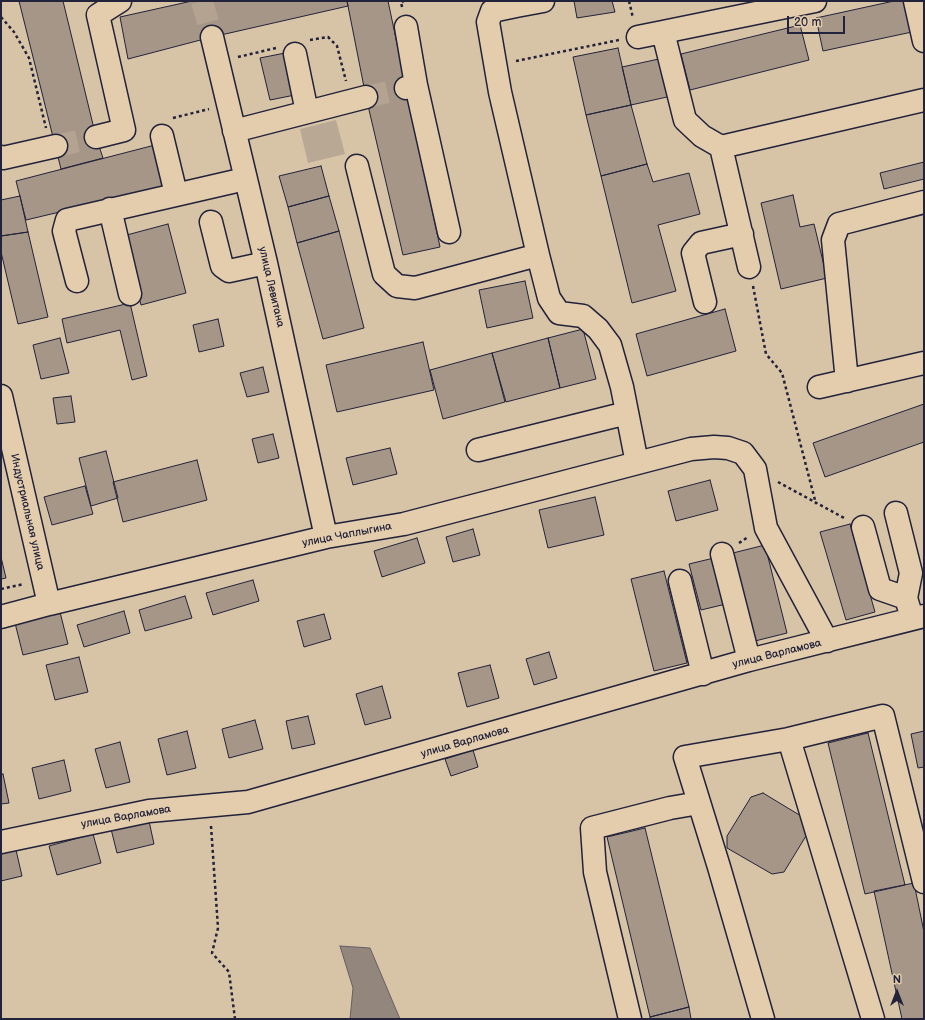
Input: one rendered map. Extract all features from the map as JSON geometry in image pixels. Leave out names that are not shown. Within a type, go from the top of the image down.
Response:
[{"type":"street","points":[[96,137],[124,130],[96,8],[120,1]]},
{"type":"street","points":[[543,1],[515,4],[492,11],[488,22],[500,92],[549,298],[559,313],[583,316],[598,329],[610,345],[628,413],[637,463]]},
{"type":"street","points":[[638,36],[815,1]]},
{"type":"street","points":[[914,1],[924,41]]},
{"type":"street","points":[[406,27],[411,87],[449,232]]},
{"type":"street","points":[[663,32],[685,120],[702,136],[721,147],[924,100]]},
{"type":"street","name":"улица Левитана","points":[[212,38],[266,263],[326,537]]},
{"type":"street","points":[[295,54],[307,112]]},
{"type":"street","points":[[234,130],[366,97]]},
{"type":"street","points":[[166,127],[176,194]]},
{"type":"street","points":[[1,157],[3,158],[53,147]]},
{"type":"street","points":[[721,147],[749,267]]},
{"type":"street","points":[[357,166],[384,274],[397,286],[415,288],[538,255]]},
{"type":"street","points":[[77,282],[64,231],[67,220],[245,179]]},
{"type":"street","points":[[847,381],[833,240],[839,224],[924,202]]},
{"type":"street","points":[[110,209],[130,294]]},
{"type":"street","points":[[211,222],[222,266],[229,271],[266,263]]},
{"type":"street","points":[[705,302],[693,254],[701,244],[742,234]]},
{"type":"street","points":[[819,387],[924,363]]},
{"type":"street","name":"Индустриальная улица","points":[[1,396],[49,604]]},
{"type":"street","points":[[478,450],[628,413]]},
{"type":"street","name":"улица Чаплыгина","points":[[1,617],[326,537],[404,524],[691,450],[714,447],[728,448],[743,453],[755,470]]},
{"type":"street","points":[[755,470],[766,528],[827,641]]},
{"type":"street","points":[[896,513],[911,573],[914,611]]},
{"type":"street","points":[[863,527],[880,589],[914,611]]},
{"type":"street","points":[[722,554],[749,660]]},
{"type":"street","points":[[680,581],[703,674]]},
{"type":"street","name":"улица Варламова","points":[[1,842],[149,811],[248,802],[299,789],[749,660],[827,641],[914,611]]},
{"type":"street","points":[[763,1019],[685,757],[789,739],[884,716],[924,882]]},
{"type":"street","points":[[789,739],[873,1019]]},
{"type":"street","points":[[630,1019],[595,872],[592,828],[670,808],[699,803]]},
{"type":"path","points":[[1,17],[14,32],[29,58],[53,147]]},
{"type":"path","points":[[496,65],[638,36]]},
{"type":"path","points":[[234,57],[261,52]]},
{"type":"path","points":[[166,127],[228,105]]},
{"type":"path","points":[[749,267],[766,354],[782,373],[816,504]]},
{"type":"path","points":[[755,470],[837,515]]},
{"type":"path","points":[[722,554],[753,534],[766,528]]},
{"type":"path","points":[[210,806],[218,928],[212,953],[229,972],[235,1019]]},
{"type":"shaded area","points":[[336,120],[345,154],[308,163],[300,129]]},
{"type":"shaded area","points":[[340,946],[370,948],[400,1019],[350,1019],[353,988]]},
{"type":"building","points":[[19,1],[63,1],[96,137],[103,158],[61,169]]},
{"type":"building","points":[[192,1],[347,1],[348,6],[212,37],[128,59],[120,17]]},
{"type":"building","points":[[347,1],[388,1],[440,247],[403,255],[366,97]]},
{"type":"building","points":[[574,1],[612,1],[615,12],[577,18]]},
{"type":"building","points":[[894,1],[906,1],[912,32],[823,51],[816,18]]},
{"type":"building","points":[[800,25],[809,60],[690,90],[681,54]]},
{"type":"building","points":[[618,48],[631,105],[586,115],[573,57]]},
{"type":"building","points":[[285,53],[295,95],[270,100],[260,58]]},
{"type":"building","points":[[668,57],[676,95],[631,105],[622,67]]},
{"type":"building","points":[[631,105],[647,164],[601,176],[586,115]]},
{"type":"building","points":[[155,145],[165,187],[26,220],[16,181]]},
{"type":"building","points":[[924,162],[924,179],[884,189],[880,173]]},
{"type":"building","points":[[647,164],[653,182],[689,173],[700,214],[658,225],[676,291],[632,303],[601,176]]},
{"type":"building","points":[[321,166],[329,196],[288,207],[279,176]]},
{"type":"building","points":[[793,195],[800,227],[814,224],[827,278],[781,289],[761,203]]},
{"type":"building","points":[[20,196],[28,232],[1,236],[1,200]]},
{"type":"building","points":[[329,196],[339,231],[297,243],[288,207]]},
{"type":"building","points":[[168,224],[186,293],[141,305],[123,236]]},
{"type":"building","points":[[339,231],[364,328],[323,339],[297,243]]},
{"type":"building","points":[[28,232],[48,317],[18,324],[1,252],[1,236]]},
{"type":"building","points":[[525,281],[533,318],[487,328],[479,290]]},
{"type":"building","points":[[130,303],[147,376],[132,380],[120,330],[67,343],[62,319]]},
{"type":"building","points":[[725,309],[736,351],[647,376],[636,334]]},
{"type":"building","points":[[218,319],[224,346],[199,352],[193,325]]},
{"type":"building","points":[[583,329],[596,379],[560,388],[548,338]]},
{"type":"building","points":[[60,338],[69,373],[41,379],[33,345]]},
{"type":"building","points":[[548,338],[560,388],[506,402],[492,353]]},
{"type":"building","points":[[423,342],[434,390],[337,412],[326,365]]},
{"type":"building","points":[[492,353],[505,402],[443,419],[430,370]]},
{"type":"building","points":[[263,367],[269,392],[247,397],[240,373]]},
{"type":"building","points":[[71,396],[75,422],[57,424],[53,398]]},
{"type":"building","points":[[924,404],[924,442],[825,477],[813,443]]},
{"type":"building","points":[[273,434],[279,458],[258,463],[252,439]]},
{"type":"building","points":[[390,448],[397,474],[353,485],[346,458]]},
{"type":"building","points":[[106,451],[118,498],[91,506],[79,458]]},
{"type":"building","points":[[197,460],[207,500],[123,522],[113,482]]},
{"type":"building","points":[[710,480],[718,510],[676,521],[668,491]]},
{"type":"building","points":[[85,486],[93,514],[52,525],[44,497]]},
{"type":"building","points":[[595,497],[604,535],[548,548],[539,510]]},
{"type":"building","points":[[850,524],[875,612],[846,620],[820,532]]},
{"type":"building","points":[[473,529],[480,555],[453,562],[446,537]]},
{"type":"building","points":[[417,538],[425,563],[382,577],[374,551]]},
{"type":"building","points":[[765,545],[787,633],[755,641],[733,553]]},
{"type":"building","points":[[1,557],[6,578],[1,579]]},
{"type":"building","points":[[714,558],[726,604],[701,610],[689,564]]},
{"type":"building","points":[[664,571],[687,663],[654,671],[631,579]]},
{"type":"building","points":[[253,580],[259,601],[213,615],[206,593]]},
{"type":"building","points":[[185,596],[192,618],[145,631],[139,610]]},
{"type":"building","points":[[124,611],[130,633],[84,647],[77,625]]},
{"type":"building","points":[[60,612],[68,644],[23,655],[15,623]]},
{"type":"building","points":[[324,614],[331,639],[304,647],[297,621]]},
{"type":"building","points":[[549,652],[557,678],[534,685],[526,659]]},
{"type":"building","points":[[79,657],[88,692],[55,700],[46,665]]},
{"type":"building","points":[[490,665],[499,698],[467,707],[458,673]]},
{"type":"building","points":[[382,686],[391,718],[365,725],[356,694]]},
{"type":"building","points":[[308,716],[315,744],[292,749],[286,721]]},
{"type":"building","points":[[255,720],[263,749],[229,758],[222,729]]},
{"type":"building","points":[[187,731],[196,768],[167,775],[158,739]]},
{"type":"building","points":[[924,731],[924,767],[918,768],[911,734]]},
{"type":"building","points":[[868,733],[905,885],[865,894],[828,743]]},
{"type":"building","points":[[120,742],[130,782],[106,788],[95,749]]},
{"type":"building","points":[[473,750],[478,767],[451,776],[445,759]]},
{"type":"building","points":[[64,760],[71,791],[39,799],[32,768]]},
{"type":"building","points":[[3,774],[9,803],[1,804],[1,775]]},
{"type":"building","points":[[763,793],[806,819],[809,831],[784,872],[772,874],[727,848],[727,836],[751,797]]},
{"type":"building","points":[[149,821],[154,844],[117,853],[111,829]]},
{"type":"building","points":[[645,828],[689,1007],[650,1017],[607,837]]},
{"type":"building","points":[[93,834],[101,863],[57,875],[49,846]]},
{"type":"building","points":[[16,850],[22,876],[1,881],[1,854]]},
{"type":"building","points":[[914,883],[924,932],[924,1019],[902,1019],[874,891]]},
{"type":"building","points":[[689,1007],[691,1019],[650,1019],[650,1017]]},
{"type":"tunnel","points":[[202,1],[212,37]]},
{"type":"tunnel","points":[[366,97],[406,88]]},
{"type":"tunnel","points":[[56,146],[96,137]]}]
